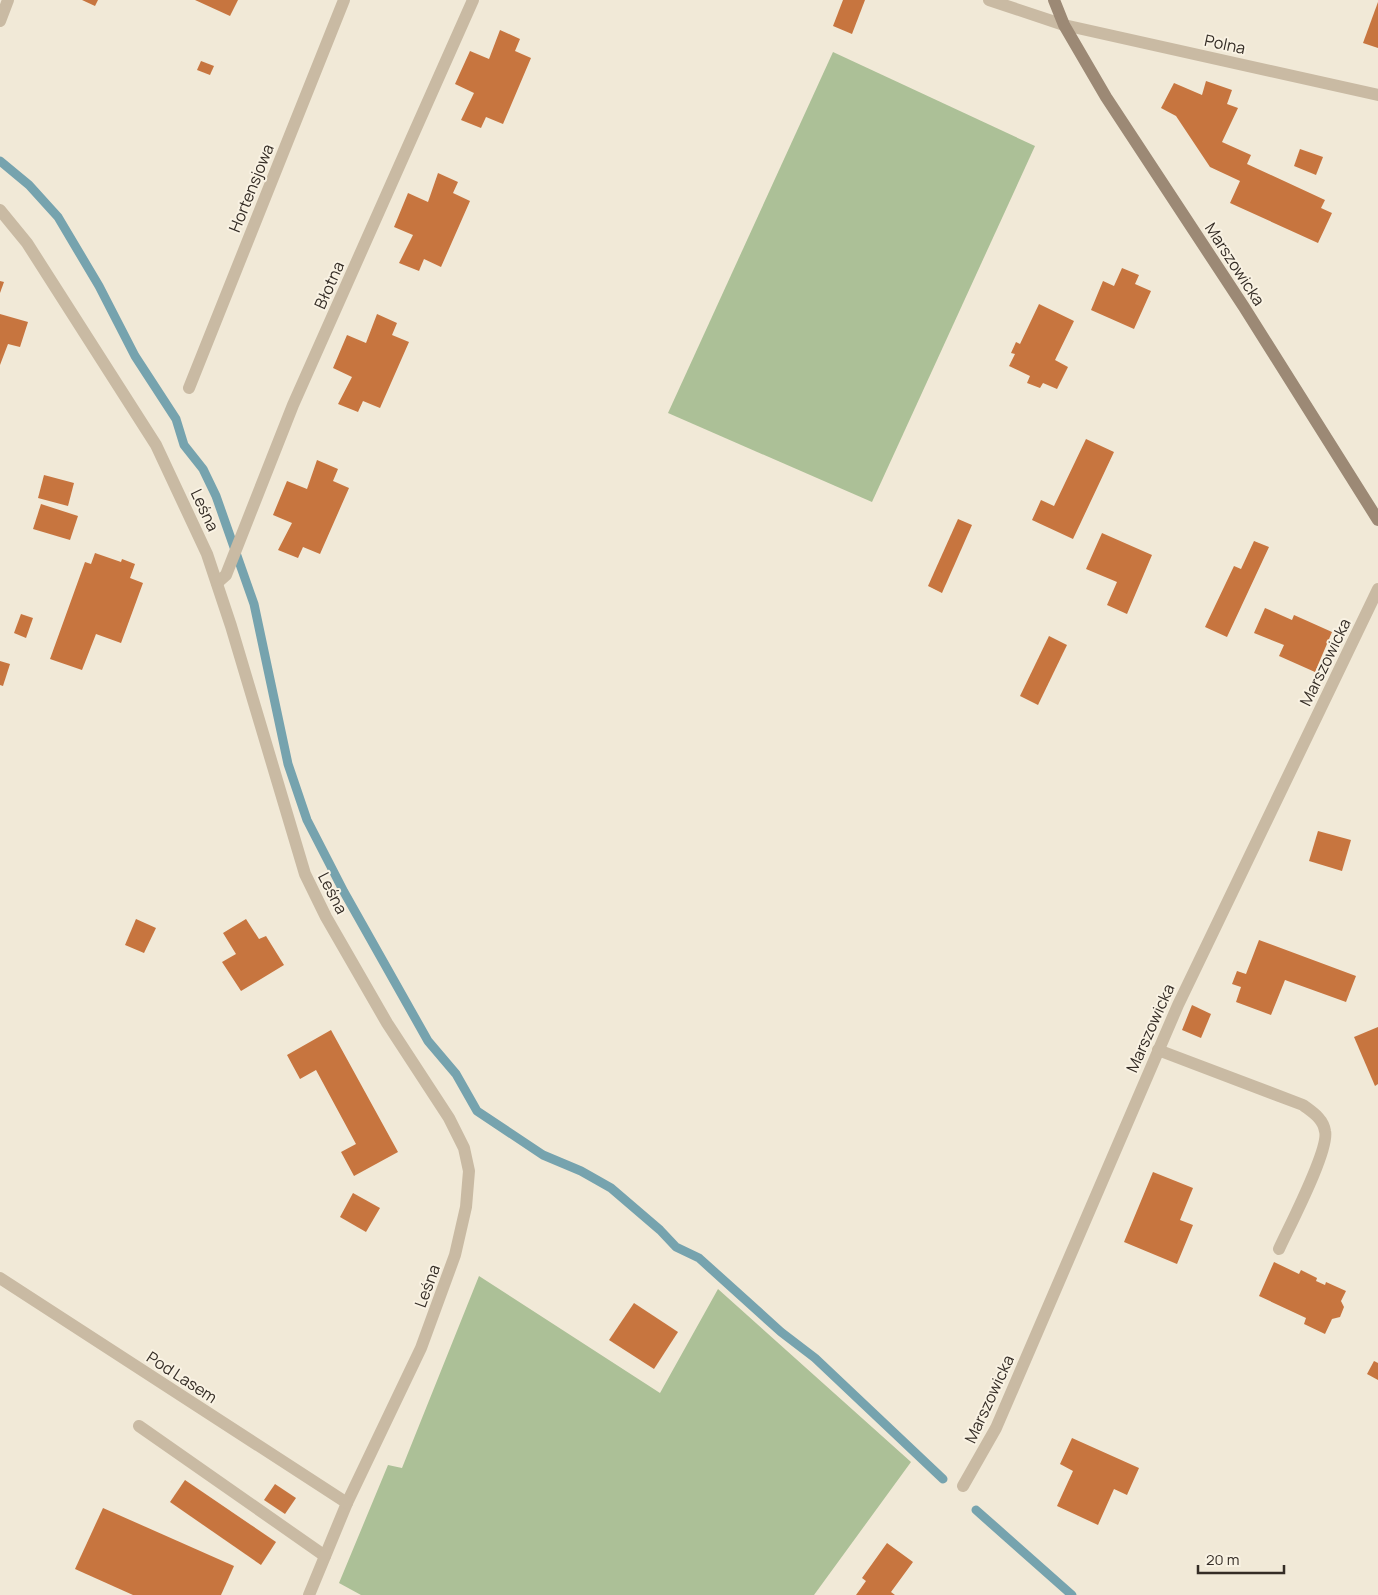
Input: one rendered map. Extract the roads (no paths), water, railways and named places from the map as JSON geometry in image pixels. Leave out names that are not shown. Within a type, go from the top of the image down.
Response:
[{"type":"street","points":[[0,21],[8,0]]},
{"type":"street","name":"Hortensjowa","points":[[189,388],[344,0]]},
{"type":"street","name":"Błotna","points":[[217,583],[226,575],[293,405],[473,0]]},
{"type":"street","points":[[989,0],[1064,25]]},
{"type":"street","name":"Marszowicka","points":[[1054,0],[1064,25],[1106,97],[1244,308],[1378,520]]},
{"type":"street","name":"Polna","points":[[1064,25],[1378,95]]},
{"type":"street","name":"Leśna","points":[[0,210],[27,243],[156,445],[207,554],[305,874],[326,917],[387,1023],[449,1118],[464,1148],[469,1171],[466,1207],[455,1255],[421,1348],[347,1503],[309,1595]]},
{"type":"street","name":"Marszowicka","points":[[963,1486],[996,1428],[1158,1050],[1378,589]]},
{"type":"street","points":[[1158,1050],[1303,1105],[1320,1119],[1326,1132],[1323,1152],[1279,1249]]},
{"type":"street","name":"Pod Lasem","points":[[0,1278],[347,1503]]},
{"type":"street","points":[[139,1426],[325,1556]]},
{"type":"waterway","points":[[0,161],[29,185],[58,217],[99,286],[135,356],[176,419],[184,445],[203,469],[216,496],[254,604],[288,764],[307,820],[344,892],[428,1041],[456,1074],[477,1111],[543,1155],[581,1171],[611,1188],[660,1230],[676,1247],[699,1258],[781,1332],[815,1358],[943,1479]]},
{"type":"waterway","points":[[976,1510],[1072,1595]]}]
